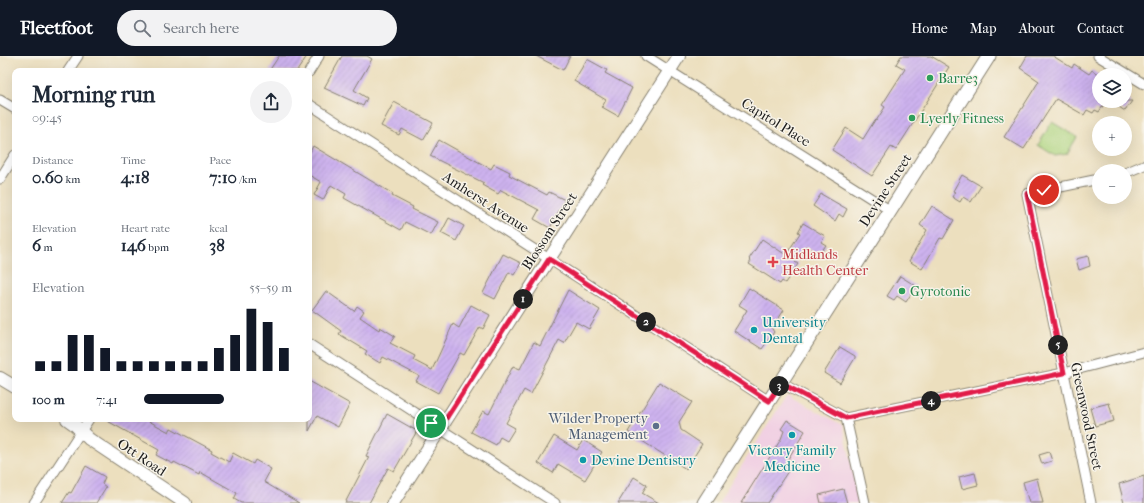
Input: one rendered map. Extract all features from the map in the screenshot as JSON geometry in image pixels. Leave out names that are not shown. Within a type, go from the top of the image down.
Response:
[{"type":"main road","name":"Devine Street","points":[[704,503],[989,56]]},
{"type":"street","points":[[70,68],[78,56]]},
{"type":"street","points":[[312,68],[320,56]]},
{"type":"street","name":"Capitol Place","points":[[646,56],[891,211]]},
{"type":"street","name":"Blossom Street","points":[[393,503],[679,56]]},
{"type":"street","points":[[1098,56],[1144,84]]},
{"type":"street","points":[[0,100],[12,107]]},
{"type":"street","name":"Amherst Avenue","points":[[312,106],[769,401]]},
{"type":"street","points":[[0,179],[12,160]]},
{"type":"street","points":[[1132,170],[1144,165]]},
{"type":"street","name":"Greenwood Street","points":[[1091,503],[1027,194],[1092,180]]},
{"type":"street","points":[[312,346],[555,503]]},
{"type":"street","points":[[781,383],[846,418],[1064,373],[1144,352]]},
{"type":"street","points":[[0,378],[12,385]]},
{"type":"street","points":[[846,418],[865,503]]},
{"type":"street","name":"Ott Road","points":[[71,422],[89,439],[185,503]]},
{"type":"street","points":[[34,503],[87,422]]},
{"type":"shaded area","points":[[787,395],[843,425],[860,503],[718,503]]},
{"type":"green space","points":[[1052,122],[1077,137],[1067,154],[1055,156],[1038,145]]},
{"type":"building","points":[[279,56],[307,56],[299,68],[271,68]]},
{"type":"building","points":[[342,56],[367,56],[372,59],[354,90],[367,98],[363,106],[324,88]]},
{"type":"building","points":[[536,56],[570,56],[563,70]]},
{"type":"building","points":[[901,56],[931,56],[949,67],[896,150],[891,147],[872,176],[832,150],[846,128],[863,139],[885,107],[882,105],[905,69],[896,64]]},
{"type":"building","points":[[1027,56],[1053,56],[1072,68],[1074,64],[1089,74],[1092,70],[1092,108],[1102,108],[1099,112],[1095,110],[1093,113],[1087,110],[1084,115],[1056,99],[1024,149],[1004,137],[1039,81],[1020,68]]},
{"type":"building","points":[[587,59],[607,70],[605,73],[632,88],[618,116],[602,107],[606,100],[574,81]]},
{"type":"building","points":[[394,102],[433,123],[423,140],[402,129],[399,135],[381,126]]},
{"type":"building","points":[[439,140],[491,169],[494,164],[510,172],[509,175],[547,195],[549,192],[565,200],[550,228],[534,219],[539,210],[501,190],[498,194],[482,185],[484,183],[430,156]]},
{"type":"building","points":[[313,146],[393,194],[392,196],[413,207],[412,209],[438,222],[431,235],[405,222],[401,230],[344,198],[346,194],[331,185],[323,200],[314,195],[321,182],[312,177]]},
{"type":"building","points":[[962,175],[981,186],[971,202],[963,197],[960,202],[952,197],[955,192],[953,191]]},
{"type":"building","points":[[821,194],[847,209],[843,217],[839,214],[835,221],[813,206]]},
{"type":"building","points":[[932,206],[954,220],[943,239],[940,238],[922,269],[909,261],[927,230],[920,225]]},
{"type":"building","points":[[449,218],[464,226],[456,241],[441,233]]},
{"type":"building","points":[[803,223],[825,236],[821,242],[826,245],[819,255],[805,247],[795,262],[798,264],[785,283],[782,281],[780,284],[749,264],[751,261],[749,259],[762,239],[786,255],[800,233],[798,232]]},
{"type":"building","points":[[503,254],[521,263],[514,275],[509,272],[495,299],[483,293]]},
{"type":"building","points":[[1088,256],[1090,266],[1079,270],[1076,259]]},
{"type":"building","name":"Gyrotonic","points":[[900,276],[916,286],[906,302],[897,296],[894,300],[887,296]]},
{"type":"building","points":[[749,288],[784,310],[772,329],[774,332],[762,349],[734,331],[747,310],[739,305]]},
{"type":"building","points":[[568,290],[600,310],[589,329],[576,322],[564,343],[559,340],[531,394],[524,390],[506,423],[515,428],[507,441],[500,437],[496,445],[471,432],[483,411],[489,414],[513,366],[520,369],[534,342],[540,346]]},
{"type":"building","points":[[326,291],[354,311],[357,306],[364,311],[360,317],[379,330],[380,327],[395,336],[390,343],[415,356],[413,360],[432,370],[453,324],[459,328],[471,305],[490,315],[483,329],[480,327],[464,355],[460,353],[438,393],[416,381],[419,376],[383,357],[380,363],[365,354],[367,351],[339,334],[341,331],[312,310]]},
{"type":"building","points":[[840,347],[855,356],[855,358],[840,383],[824,373]]},
{"type":"building","name":"Wilder Property Management","points":[[659,382],[692,402],[679,422],[681,430],[702,444],[686,469],[628,432]]},
{"type":"building","points":[[312,383],[350,404],[338,427],[317,416],[309,431],[309,422],[312,422]]},
{"type":"building","points":[[1109,403],[1114,421],[1095,426],[1090,408]]},
{"type":"building","points":[[387,414],[417,431],[394,471],[388,468],[369,503],[345,503],[369,457],[366,456]]},
{"type":"building","points":[[787,420],[805,431],[788,459],[794,462],[767,503],[741,503],[781,439],[784,431],[781,429]]},
{"type":"building","points":[[109,422],[151,422],[169,432],[171,428],[212,450],[211,452],[229,462],[233,453],[253,464],[255,460],[271,469],[264,482],[299,503],[241,503],[234,499],[237,493],[200,472],[199,475],[174,462],[173,464],[156,455],[159,450]]},
{"type":"building","name":"Devine Dentistry","points":[[554,436],[577,450],[583,440],[602,452],[585,480],[558,464],[553,473],[538,463]]},
{"type":"building","points":[[1049,452],[1052,461],[1042,464],[1039,455]]},
{"type":"building","points":[[86,466],[105,477],[102,484],[106,487],[96,503],[62,503],[69,492],[71,493]]},
{"type":"building","points":[[975,473],[978,485],[962,489],[959,477]]},
{"type":"building","points":[[1144,476],[1144,503],[1124,503],[1119,484]]},
{"type":"building","points":[[634,477],[647,485],[642,493],[659,503],[618,503]]},
{"type":"building","points":[[1037,478],[1043,503],[1029,503],[1023,482]]},
{"type":"building","points":[[843,489],[847,503],[821,503],[819,495]]},
{"type":"place","name":"Barre3","points":[[930,78]]},
{"type":"place","name":"Lyerly Fitness","points":[[912,118]]},
{"type":"place","name":"Midlands Health Center","points":[[773,262]]},
{"type":"place","name":"Gyrotonic","points":[[902,291]]},
{"type":"place","name":"University Dental","points":[[754,330]]},
{"type":"place","name":"Wilder Property Management","points":[[656,426]]},
{"type":"place","name":"Victory Family Medicine","points":[[792,435]]},
{"type":"place","name":"Devine Dentistry","points":[[583,460]]},
{"type":"route","points":[[431,423],[440,428],[549,259],[769,401],[781,383],[846,418],[1064,373],[1027,194],[1044,190]]}]
